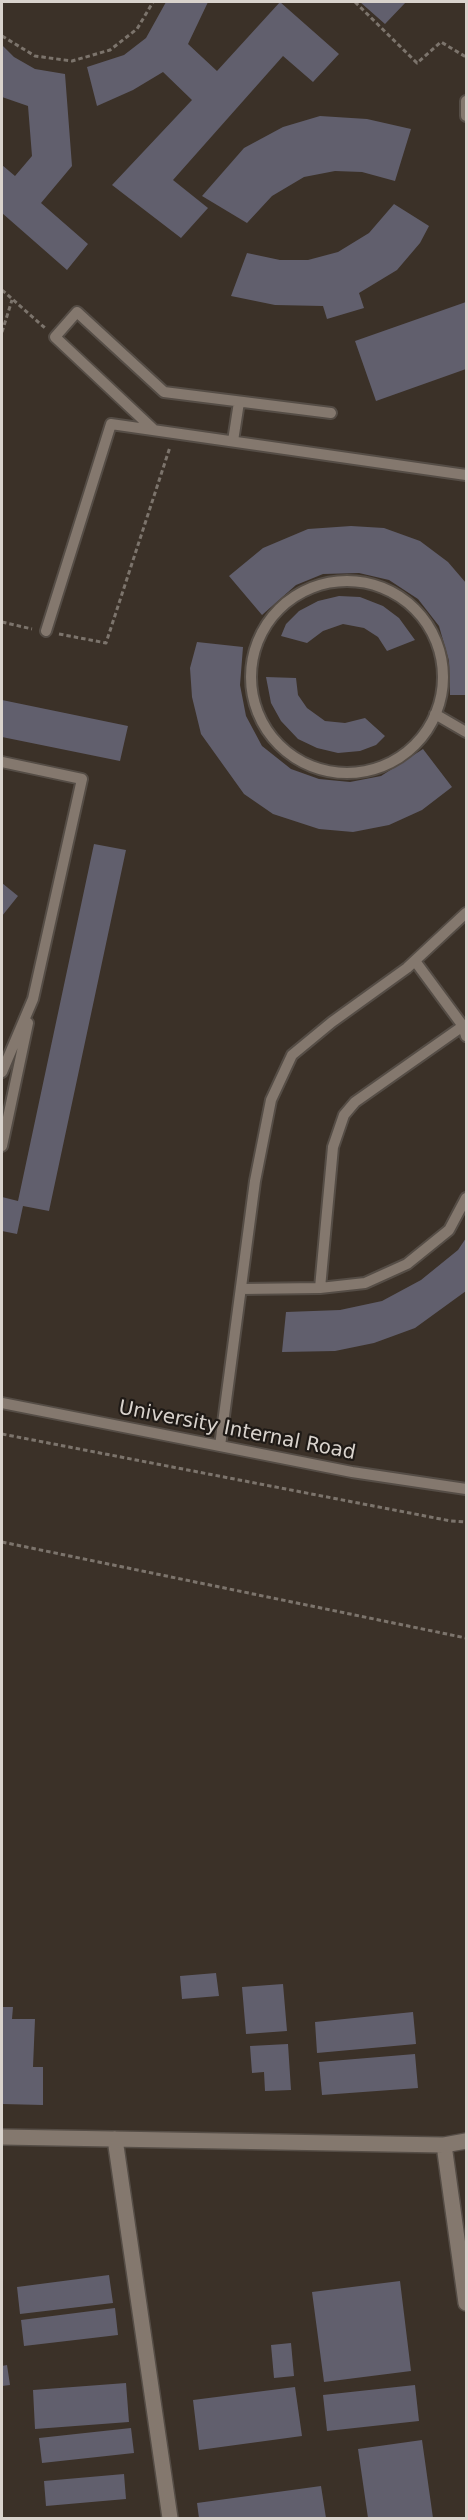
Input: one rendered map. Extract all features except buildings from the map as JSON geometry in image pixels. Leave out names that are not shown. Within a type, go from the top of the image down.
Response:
[{"type":"street","points":[[2,2138],[444,2145],[466,2141]]},
{"type":"street","points":[[115,2139],[170,2518]]},
{"type":"street","points":[[444,2145],[466,2303]]},
{"type":"lane","points":[[466,101],[466,116]]},
{"type":"lane","points":[[153,429],[55,337],[78,312],[164,392],[331,413]]},
{"type":"lane","points":[[233,441],[240,402]]},
{"type":"lane","points":[[46,632],[111,424],[466,475]]},
{"type":"lane","points":[[328,582],[366,582],[401,597],[425,620],[442,659],[442,698],[435,714],[427,732],[403,757],[366,773],[324,772],[293,758],[267,732],[252,696],[251,664],[266,623],[291,598],[328,582]]},
{"type":"lane","points":[[435,714],[466,732]]},
{"type":"lane","points":[[2,762],[82,779],[2,1146]]},
{"type":"lane","points":[[220,1446],[255,1181],[271,1100],[292,1055],[332,1022],[415,961],[465,915]]},
{"type":"lane","points":[[320,1288],[333,1147],[344,1115],[355,1102],[465,1031],[415,961]]},
{"type":"lane","points":[[2,1072],[33,999]]},
{"type":"lane","points":[[241,1289],[320,1288],[366,1283],[406,1263],[449,1230],[466,1198]]},
{"type":"lane","name":"University Internal Road","points":[[2,1403],[352,1472],[466,1490]]},
{"type":"path","points":[[2,36],[35,56],[72,61],[110,50],[137,28],[153,2]]},
{"type":"path","points":[[355,2],[417,63],[441,42],[466,57]]},
{"type":"path","points":[[2,290],[55,337]]},
{"type":"path","points":[[2,332],[12,299]]},
{"type":"path","points":[[2,622],[106,644],[174,432]]},
{"type":"path","points":[[2,1434],[451,1521],[466,1522]]},
{"type":"path","points":[[2,1542],[466,1638]]}]
